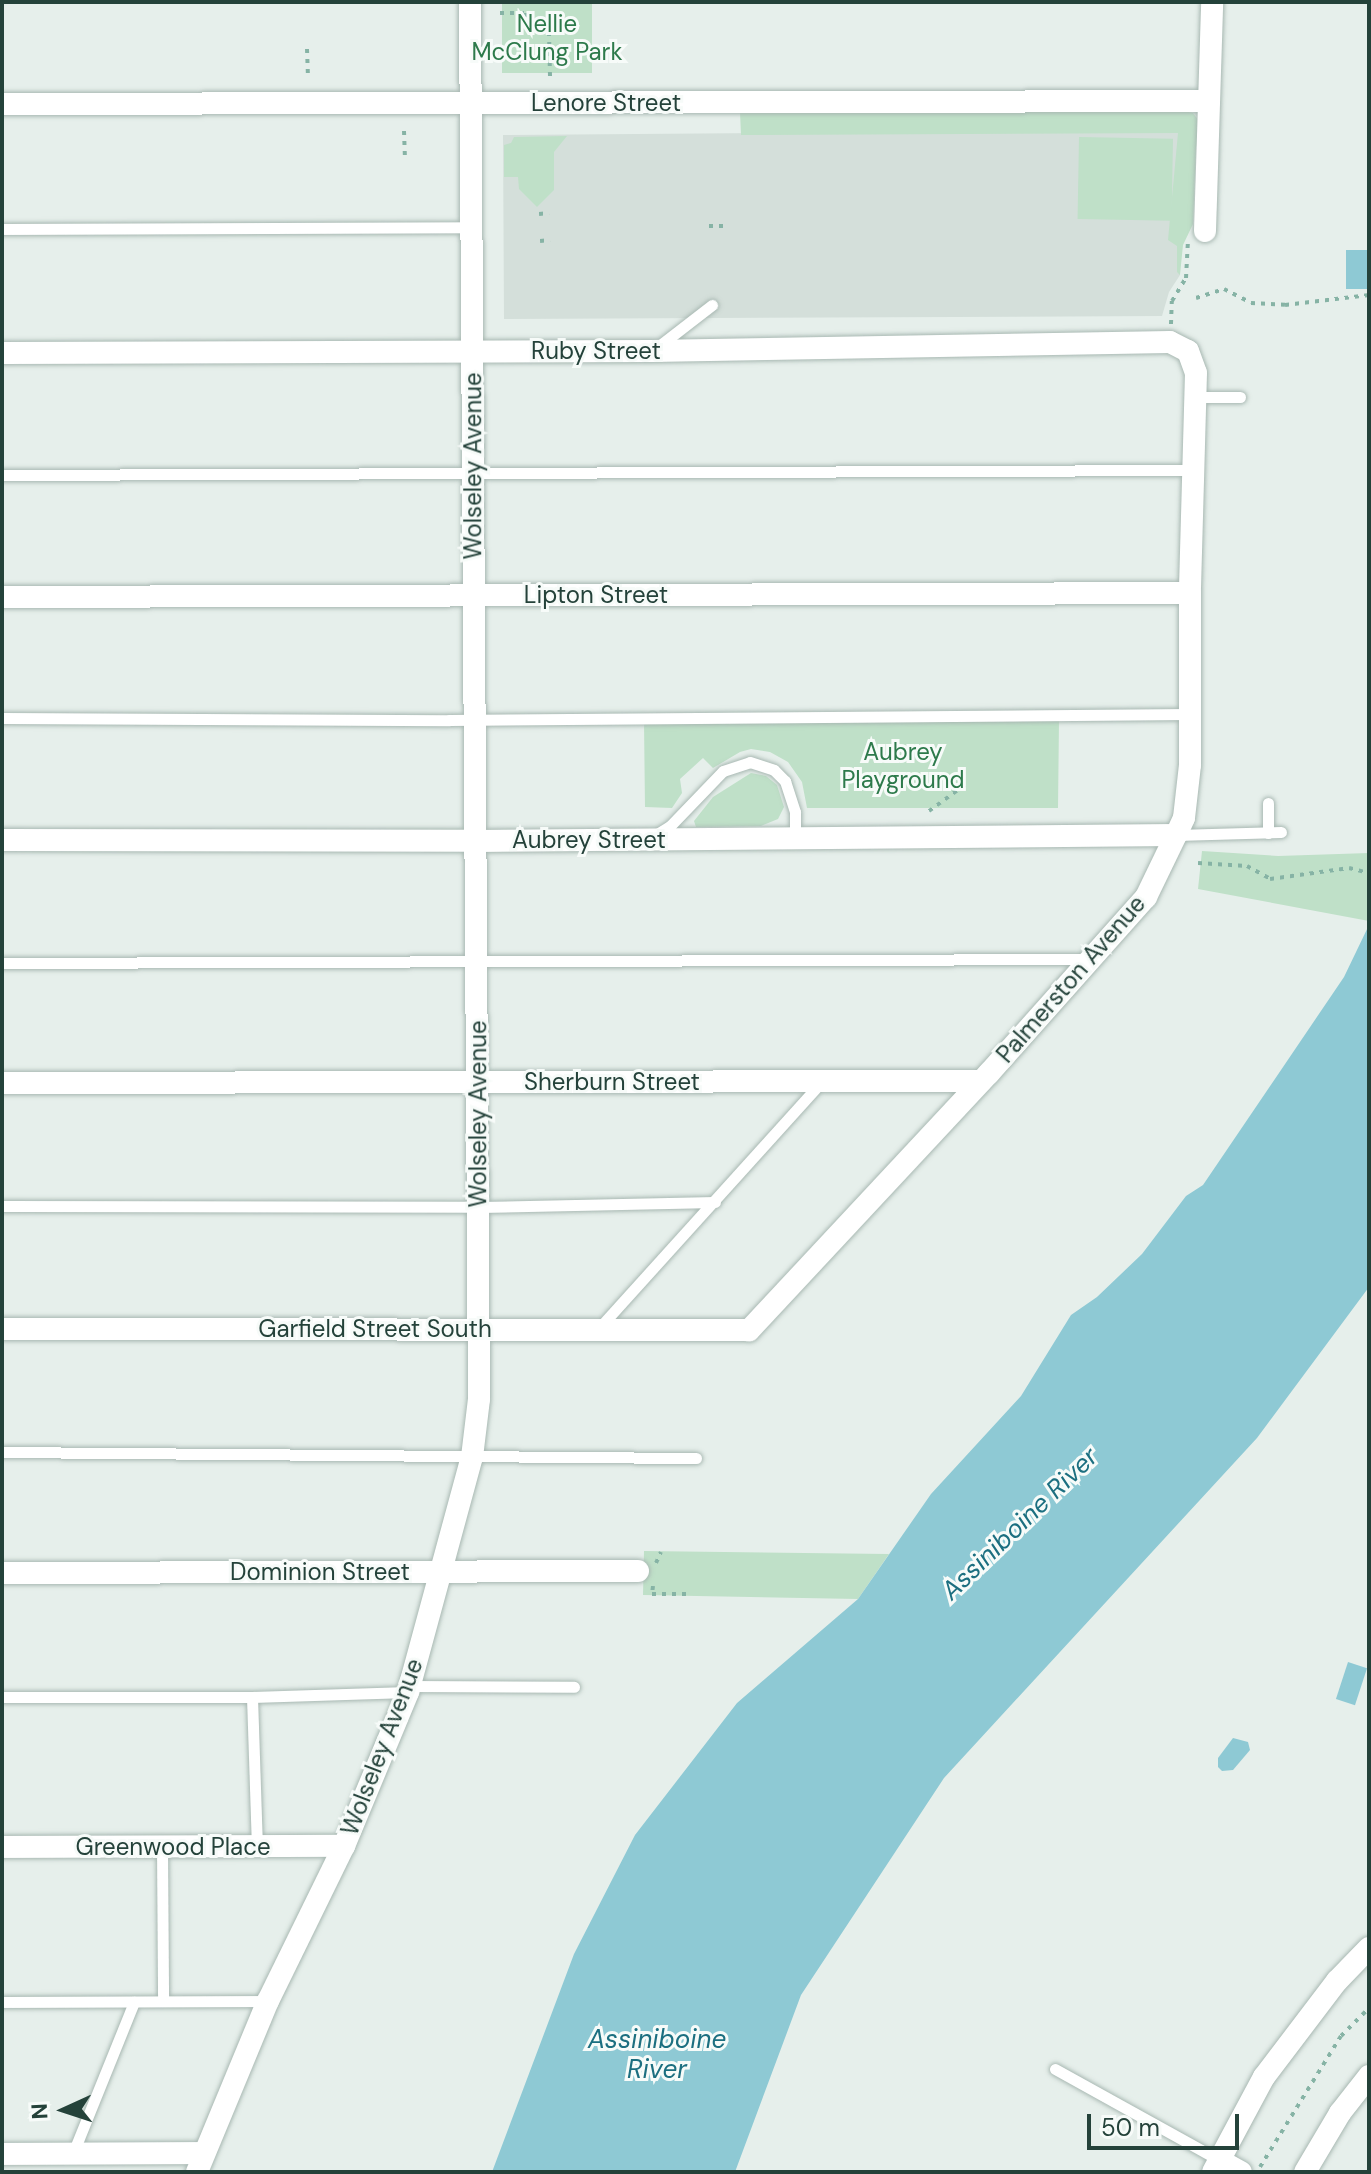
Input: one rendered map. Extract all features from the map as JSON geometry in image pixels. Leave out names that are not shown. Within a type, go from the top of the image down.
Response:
[{"type":"street","name":"Wolseley Avenue","points":[[199,2163],[268,2001],[344,1846],[408,1689],[472,1457],[479,1399],[479,1207],[470,2]]},
{"type":"street","points":[[1196,235],[1209,101],[1212,2]]},
{"type":"street","name":"Lenore Street","points":[[2,104],[1209,101]]},
{"type":"street","name":"Ruby Street","points":[[2,353],[1179,347]]},
{"type":"street","name":"Palmerston Avenue","points":[[749,1330],[981,1081],[1146,897],[1184,818],[1190,765],[1190,593],[1196,373],[1179,347]]},
{"type":"street","name":"Lipton Street","points":[[2,597],[1190,593]]},
{"type":"street","name":"Aubrey Street","points":[[2,840],[476,841],[1176,835]]},
{"type":"street","name":"Sherburn Street","points":[[2,1083],[981,1081]]},
{"type":"street","name":"Garfield Street South","points":[[2,1329],[749,1330]]},
{"type":"street","name":"Dominion Street","points":[[2,1573],[638,1571]]},
{"type":"street","name":"Greenwood Place","points":[[2,1847],[344,1846]]},
{"type":"street","points":[[1241,2172],[1216,2166],[1264,2077],[1337,1981],[1369,1948]]},
{"type":"street","points":[[1305,2172],[1340,2113],[1369,2076]]},
{"type":"street","points":[[2,2154],[199,2163]]},
{"type":"lane","points":[[2,229],[472,227]]},
{"type":"lane","points":[[652,351],[712,305]]},
{"type":"lane","points":[[1195,397],[1240,397]]},
{"type":"lane","points":[[2,475],[474,470],[1193,470]]},
{"type":"lane","points":[[2,718],[476,720],[1190,714]]},
{"type":"lane","points":[[641,840],[670,826],[723,771],[750,762],[774,770],[785,781],[795,812],[795,838]]},
{"type":"lane","points":[[1176,835],[1274,832],[1268,803]]},
{"type":"lane","points":[[2,963],[1092,959]]},
{"type":"lane","points":[[599,1328],[822,1081]]},
{"type":"lane","points":[[2,1206],[479,1207],[715,1202]]},
{"type":"lane","points":[[2,1452],[696,1458]]},
{"type":"lane","points":[[2,1697],[252,1697],[408,1689],[574,1687]]},
{"type":"lane","points":[[252,1697],[257,1847]]},
{"type":"lane","points":[[162,1846],[163,2001]]},
{"type":"lane","points":[[2,2002],[268,2001]]},
{"type":"lane","points":[[59,2157],[134,2002]]},
{"type":"lane","points":[[1055,2069],[1216,2166]]},
{"type":"path","points":[[500,13],[525,13],[526,22],[546,24],[550,76]]},
{"type":"path","points":[[307,49],[308,77]]},
{"type":"path","points":[[404,131],[405,156]]},
{"type":"path","points":[[539,214],[549,213]]},
{"type":"path","points":[[709,226],[725,226]]},
{"type":"path","points":[[1179,347],[1172,301],[1186,278],[1196,235]]},
{"type":"path","points":[[540,241],[550,240]]},
{"type":"path","points":[[1196,298],[1224,289],[1251,303],[1285,305],[1369,295]]},
{"type":"path","points":[[929,811],[966,784]]},
{"type":"path","points":[[1198,863],[1247,866],[1270,879],[1349,868],[1369,873]]},
{"type":"path","points":[[652,1594],[687,1594]]},
{"type":"path","points":[[1257,2172],[1341,2036],[1369,2008]]},
{"type":"shaded area","points":[[1182,130],[1180,275],[1169,292],[1162,316],[504,319],[503,135]]},
{"type":"green space","name":"Nellie McClung Park","points":[[502,2],[592,2],[592,73],[502,73]]},
{"type":"green space","points":[[740,112],[1193,113],[1202,125],[1202,139],[1196,147],[1193,224],[1183,245],[1180,275],[1177,272],[1177,246],[1168,240],[1178,133],[741,135]]},
{"type":"green space","points":[[567,136],[554,152],[554,190],[537,207],[519,189],[518,177],[504,177],[504,145],[511,143],[514,137]]},
{"type":"green space","points":[[1079,137],[1173,139],[1172,221],[1078,219]]},
{"type":"green space","name":"Aubrey Playground","points":[[1059,721],[1058,808],[807,808],[802,782],[788,762],[770,752],[751,749],[713,768],[703,758],[680,779],[682,793],[672,808],[645,807],[644,723]]},
{"type":"green space","points":[[751,773],[766,776],[777,785],[784,807],[778,819],[761,826],[696,827],[694,821],[713,797]]},
{"type":"green space","points":[[1202,851],[1278,856],[1369,853],[1369,921],[1198,889]]},
{"type":"green space","points":[[644,1551],[889,1554],[858,1599],[643,1595]]},
{"type":"water","points":[[1346,250],[1369,250],[1369,289],[1346,289]]},
{"type":"water","name":"Assiniboine River","points":[[1369,925],[1369,1287],[1257,1438],[944,1778],[801,1995],[735,2172],[492,2172],[574,1954],[635,1835],[737,1703],[858,1599],[931,1494],[1021,1396],[1071,1315],[1097,1297],[1142,1254],[1186,1196],[1203,1185],[1344,977]]},
{"type":"water","points":[[1348,1662],[1367,1668],[1355,1705],[1336,1699]]},
{"type":"water","points":[[1233,1738],[1248,1742],[1250,1750],[1233,1770],[1222,1771],[1218,1767],[1218,1758]]}]
